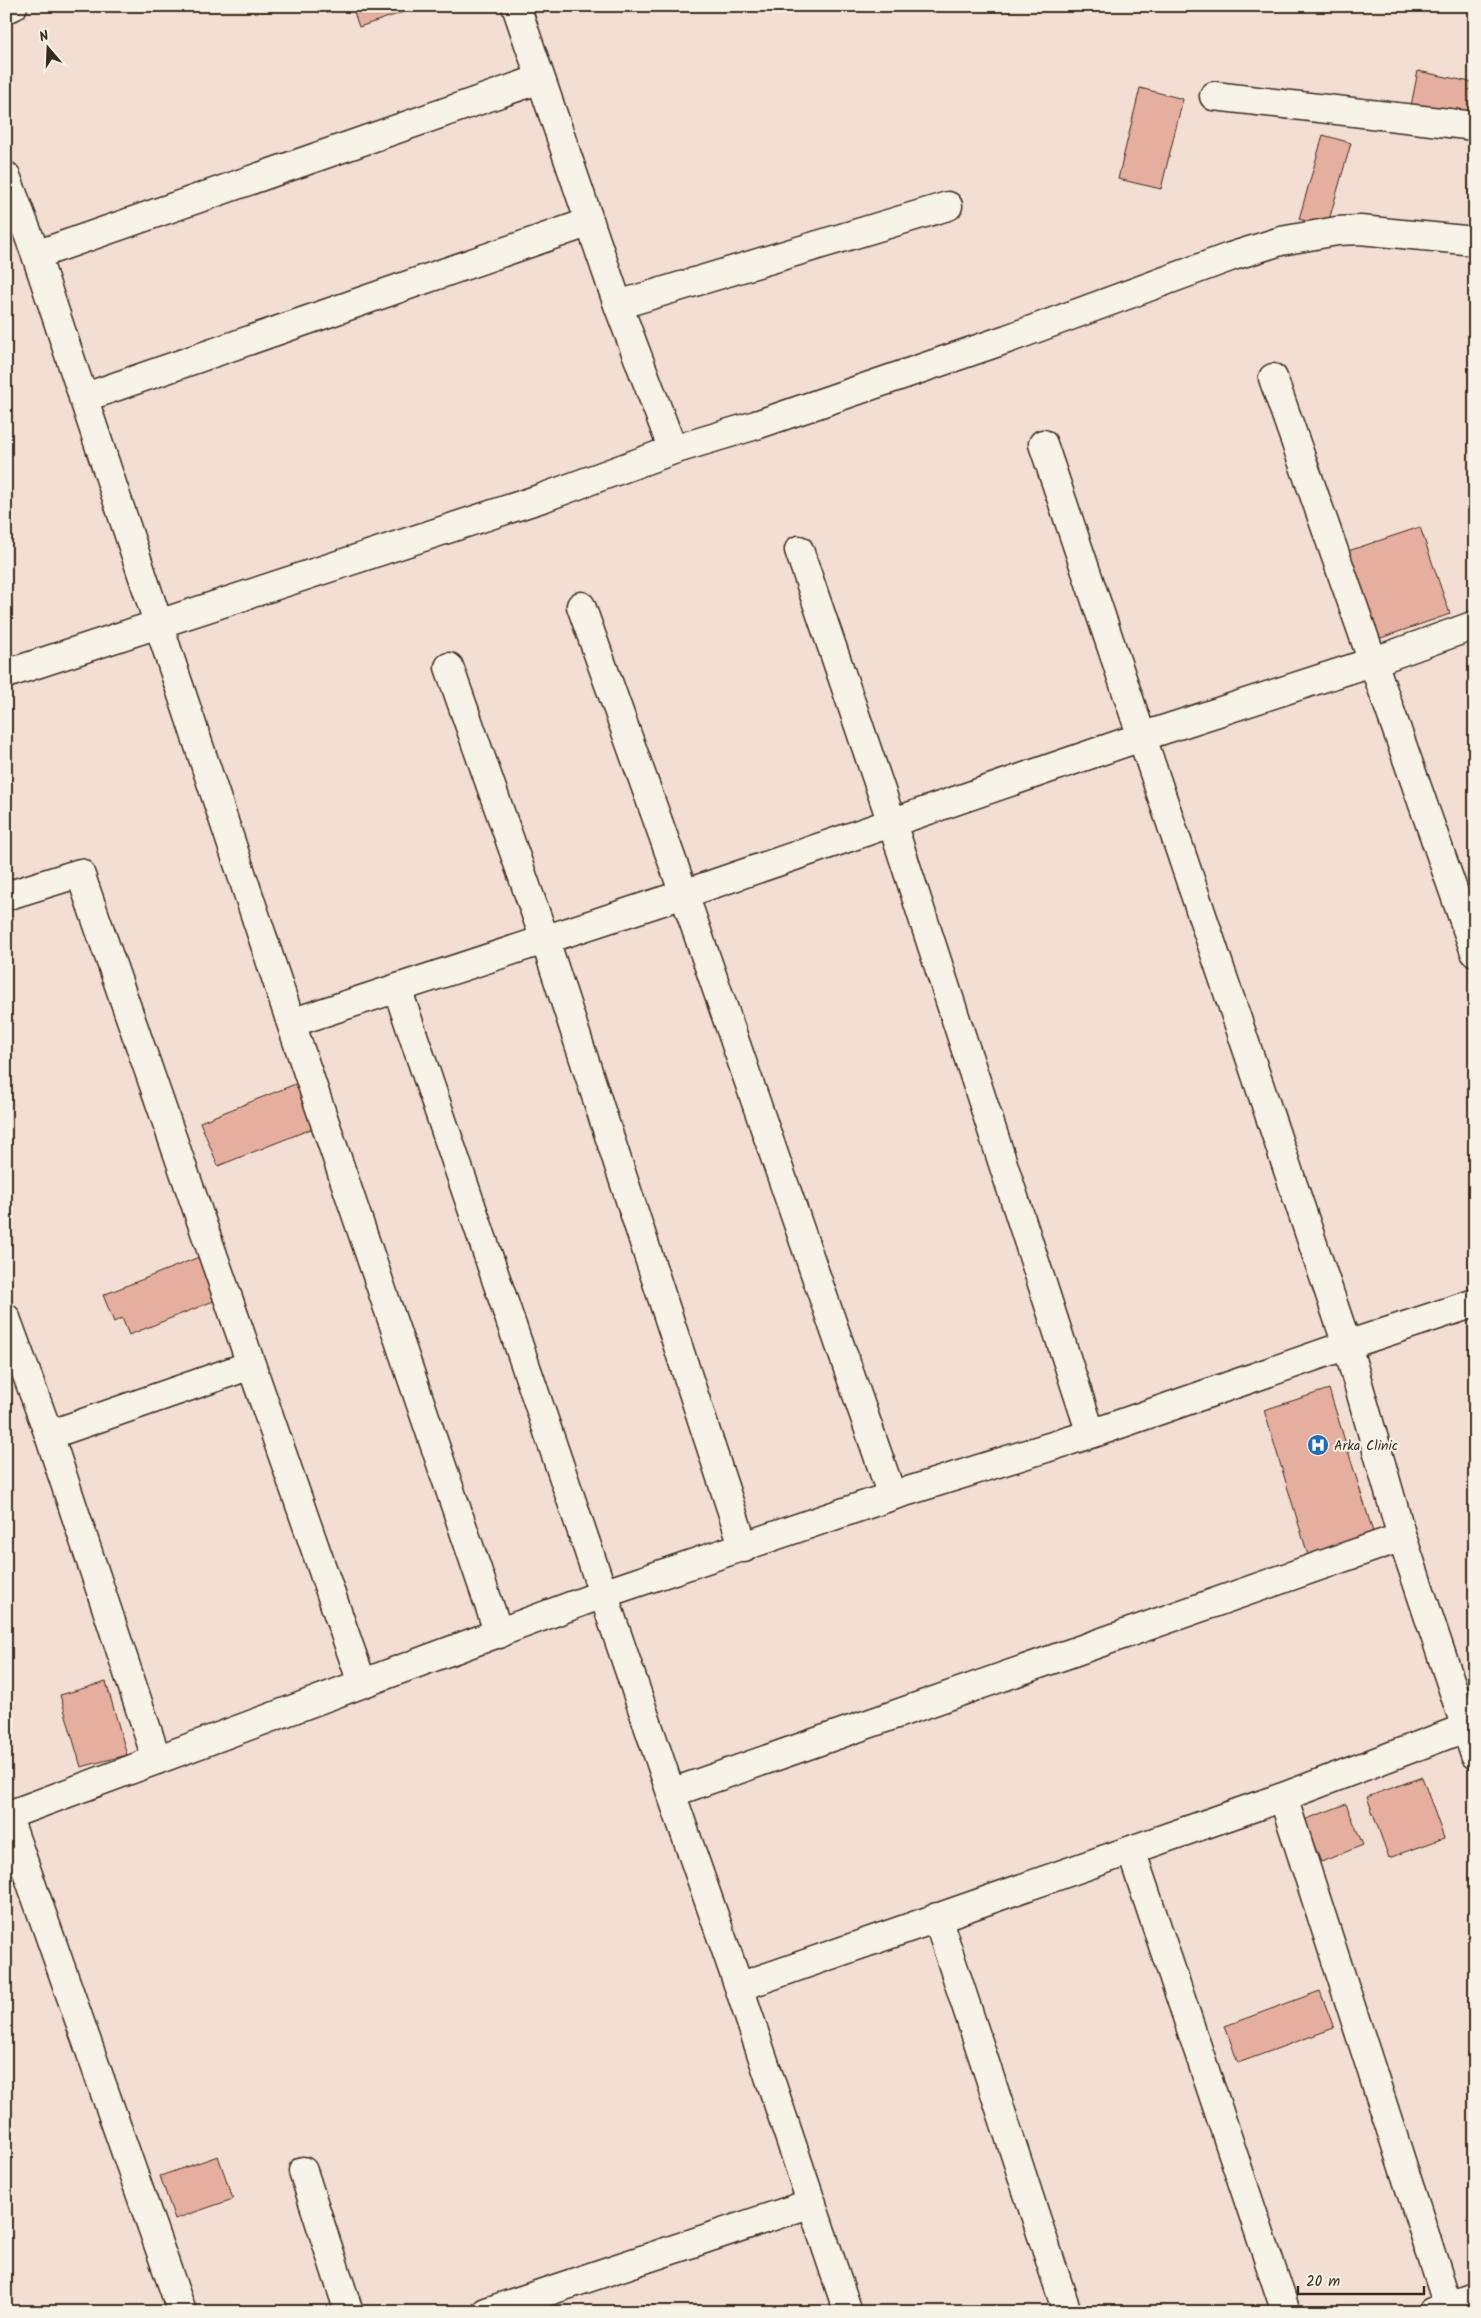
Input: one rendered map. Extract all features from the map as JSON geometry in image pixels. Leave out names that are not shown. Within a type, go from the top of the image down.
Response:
[{"type":"street","points":[[6,9],[13,6]]},
{"type":"street","points":[[516,6],[618,305],[673,450]]},
{"type":"street","points":[[36,255],[540,79]]},
{"type":"street","points":[[1214,96],[1475,126]]},
{"type":"street","points":[[6,176],[36,255],[292,1023],[500,1634]]},
{"type":"street","points":[[618,305],[948,206]]},
{"type":"street","points":[[83,398],[590,222]]},
{"type":"street","points":[[6,674],[542,498],[673,450],[812,406],[1230,257],[1281,241],[1337,231],[1360,230],[1475,242]]},
{"type":"street","points":[[1273,378],[1475,952]]},
{"type":"street","points":[[1042,444],[1347,1345],[1402,1537],[1475,1755]]},
{"type":"street","points":[[799,550],[892,823],[1091,1434]]},
{"type":"street","points":[[581,606],[684,894],[892,1496]]},
{"type":"street","points":[[292,1023],[684,894],[1141,737],[1372,662],[1475,625]]},
{"type":"street","points":[[449,667],[545,940],[744,1548]]},
{"type":"street","points":[[6,896],[80,873],[362,1683]]},
{"type":"street","points":[[397,988],[671,1794],[739,1987],[848,2312]]},
{"type":"street","points":[[182,2312],[7,1814],[500,1634],[603,1594],[744,1548],[892,1496],[1091,1434],[1347,1345],[1475,1304]]},
{"type":"street","points":[[6,1318],[48,1435],[157,1760]]},
{"type":"street","points":[[48,1435],[251,1365]]},
{"type":"street","points":[[671,1794],[1402,1537]]},
{"type":"street","points":[[739,1987],[1283,1797],[1465,1728]]},
{"type":"street","points":[[1283,1797],[1443,2310],[1475,2296]]},
{"type":"street","points":[[1131,1850],[1286,2312]]},
{"type":"street","points":[[937,1917],[1067,2312]]},
{"type":"street","points":[[303,2171],[349,2312]]},
{"type":"street","points":[[486,2312],[812,2203]]},
{"type":"building","points":[[352,6],[409,6],[410,10],[359,27]]},
{"type":"building","points":[[1418,71],[1475,83],[1475,120],[1411,106]]},
{"type":"building","points":[[1140,88],[1183,99],[1161,189],[1118,179]]},
{"type":"building","points":[[1323,135],[1351,143],[1327,227],[1299,219]]},
{"type":"building","points":[[1420,527],[1450,614],[1375,640],[1345,552]]},
{"type":"building","points":[[298,1083],[316,1127],[218,1166],[200,1122]]},
{"type":"building","points":[[199,1257],[216,1300],[129,1335],[122,1318],[114,1322],[103,1295]]},
{"type":"building","points":[[1329,1389],[1377,1545],[1311,1565],[1264,1410]]},
{"type":"building","points":[[106,1682],[127,1755],[81,1767],[60,1695]]},
{"type":"building","points":[[1422,1777],[1444,1838],[1389,1858],[1367,1797]]},
{"type":"building","points":[[1346,1804],[1363,1845],[1321,1862],[1304,1820]]},
{"type":"building","points":[[1320,1991],[1334,2028],[1238,2063],[1225,2026]]},
{"type":"building","points":[[218,2156],[233,2199],[175,2219],[160,2176]]},
{"type":"place","name":"Arka Clinic","points":[[1318,1445]]}]
